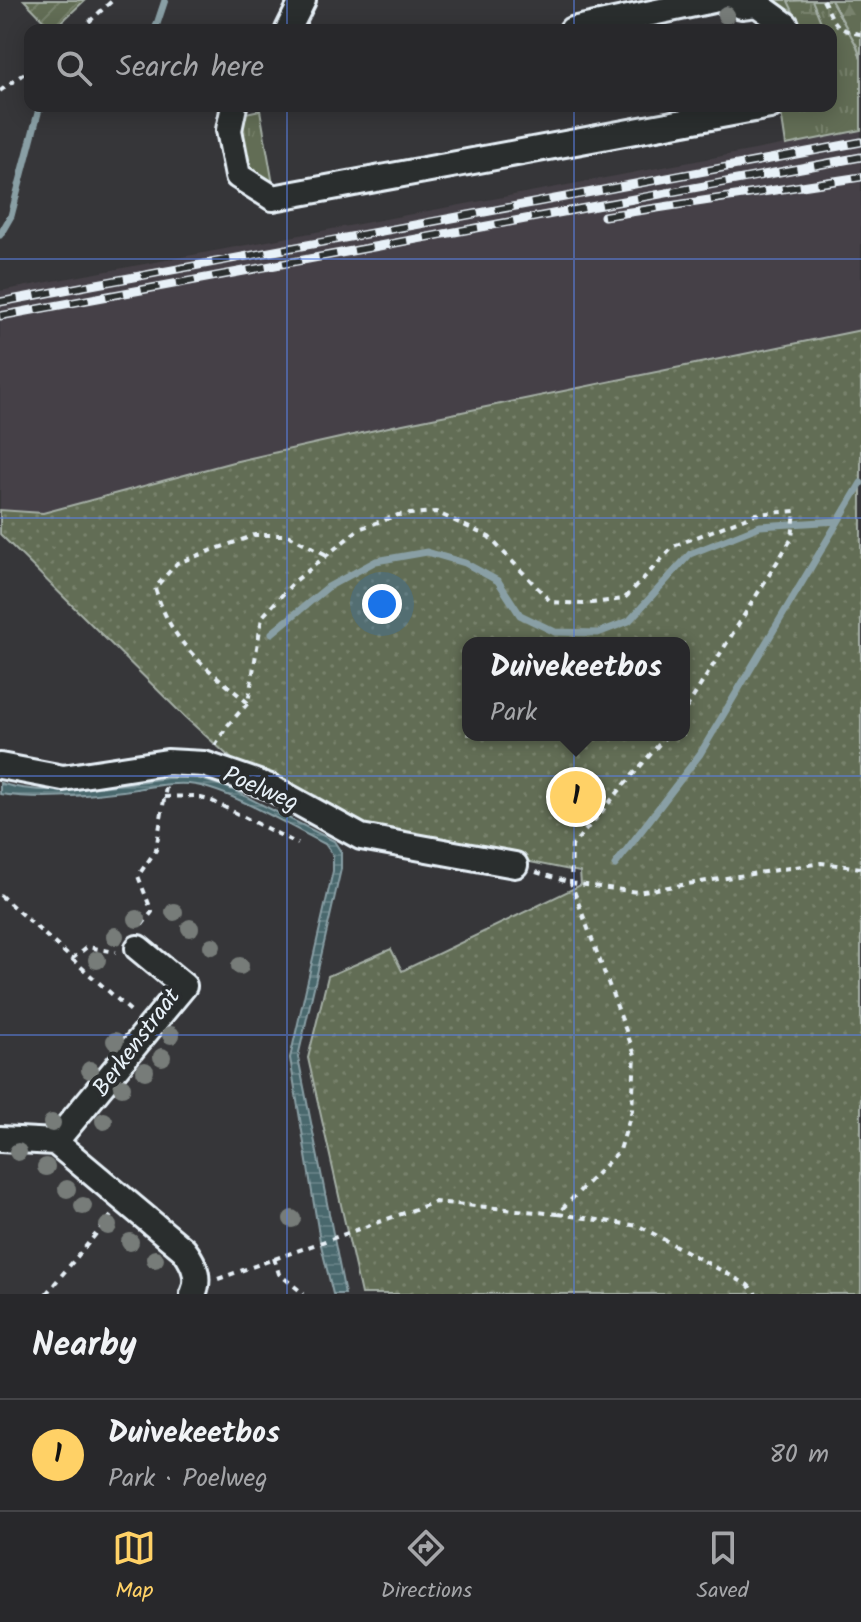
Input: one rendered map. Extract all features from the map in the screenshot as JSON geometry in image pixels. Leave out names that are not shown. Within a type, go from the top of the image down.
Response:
[{"type":"street","points":[[291,24],[303,0]]},
{"type":"street","points":[[596,24],[678,3],[713,0]]},
{"type":"street","points":[[733,0],[741,6],[757,4],[785,24]]},
{"type":"street","points":[[233,112],[229,130],[238,176],[273,198],[738,112]]},
{"type":"street","name":"Poelweg","points":[[0,766],[63,778],[167,762],[204,764],[270,787],[361,837],[515,865]]},
{"type":"street","name":"Berkenstraat","points":[[55,1142],[184,986],[134,944]]},
{"type":"street","points":[[0,1139],[55,1142],[184,1250],[196,1273],[194,1291]]},
{"type":"path","points":[[87,24],[113,0]]},
{"type":"path","points":[[823,0],[836,24]]},
{"type":"path","points":[[837,25],[842,30],[861,34]]},
{"type":"path","points":[[0,91],[24,73]]},
{"type":"path","points":[[204,764],[227,726],[248,703],[262,617],[294,582],[359,529],[398,515],[436,512],[489,537],[551,602],[584,604],[624,599],[674,546],[755,514],[795,511],[792,538],[690,702]]},
{"type":"path","points":[[248,703],[186,650],[163,616],[155,588],[177,563],[255,535],[288,535],[327,555]]},
{"type":"path","points":[[557,1214],[620,1150],[632,1110],[635,1055],[571,883],[572,846],[662,741]]},
{"type":"path","points":[[72,959],[87,947],[120,953],[134,944],[152,912],[138,876],[156,850],[165,794],[212,801],[298,844]]},
{"type":"path","points":[[515,865],[571,883],[637,892],[821,863],[861,868]]},
{"type":"path","points":[[0,895],[150,1028]]},
{"type":"path","points":[[46,1294],[124,1200]]},
{"type":"path","points":[[194,1291],[274,1258],[435,1202],[639,1226],[748,1285],[756,1294]]},
{"type":"path","points":[[274,1258],[279,1274],[304,1294]]},
{"type":"shaded area","points":[[861,130],[861,330],[393,426],[233,462],[43,513],[0,510],[0,291]]},
{"type":"green space","points":[[24,0],[85,0],[59,24],[47,24]]},
{"type":"green space","points":[[765,0],[831,0],[861,59],[861,130],[786,145],[781,112],[837,112],[837,24],[787,24]]},
{"type":"green space","points":[[812,0],[822,24],[799,24],[788,1]]},
{"type":"green space","points":[[831,0],[861,0],[861,59],[857,46]]},
{"type":"green space","points":[[260,112],[274,190],[244,169],[237,130],[241,114]]},
{"type":"green space","points":[[861,330],[861,1294],[361,1294],[308,1058],[328,976],[391,949],[402,971],[581,885],[580,872],[336,823],[244,770],[186,718],[0,534],[0,510],[43,513],[233,462]]},
{"type":"water","points":[[167,778],[197,778],[229,788],[334,841],[341,852],[341,869],[298,1057],[345,1294],[333,1294],[320,1241],[290,1058],[333,871],[333,855],[325,844],[262,811],[196,785],[169,784],[61,797],[0,794],[0,783],[19,788],[61,790]]},
{"type":"waterway","points":[[157,24],[165,0]]},
{"type":"waterway","points":[[0,235],[11,216],[38,112]]},
{"type":"waterway","points":[[615,865],[700,754],[861,483]]},
{"type":"waterway","points":[[272,633],[328,587],[376,561],[427,552],[465,563],[498,581],[520,615],[555,632],[598,633],[629,621],[690,554],[760,526],[837,521]]},
{"type":"railway","points":[[0,302],[861,142]]},
{"type":"railway","points":[[0,316],[861,157]]},
{"type":"railway","points":[[604,216],[861,177]]},
{"type":"place","name":"Duivekeetbos","points":[[576,797]]}]
